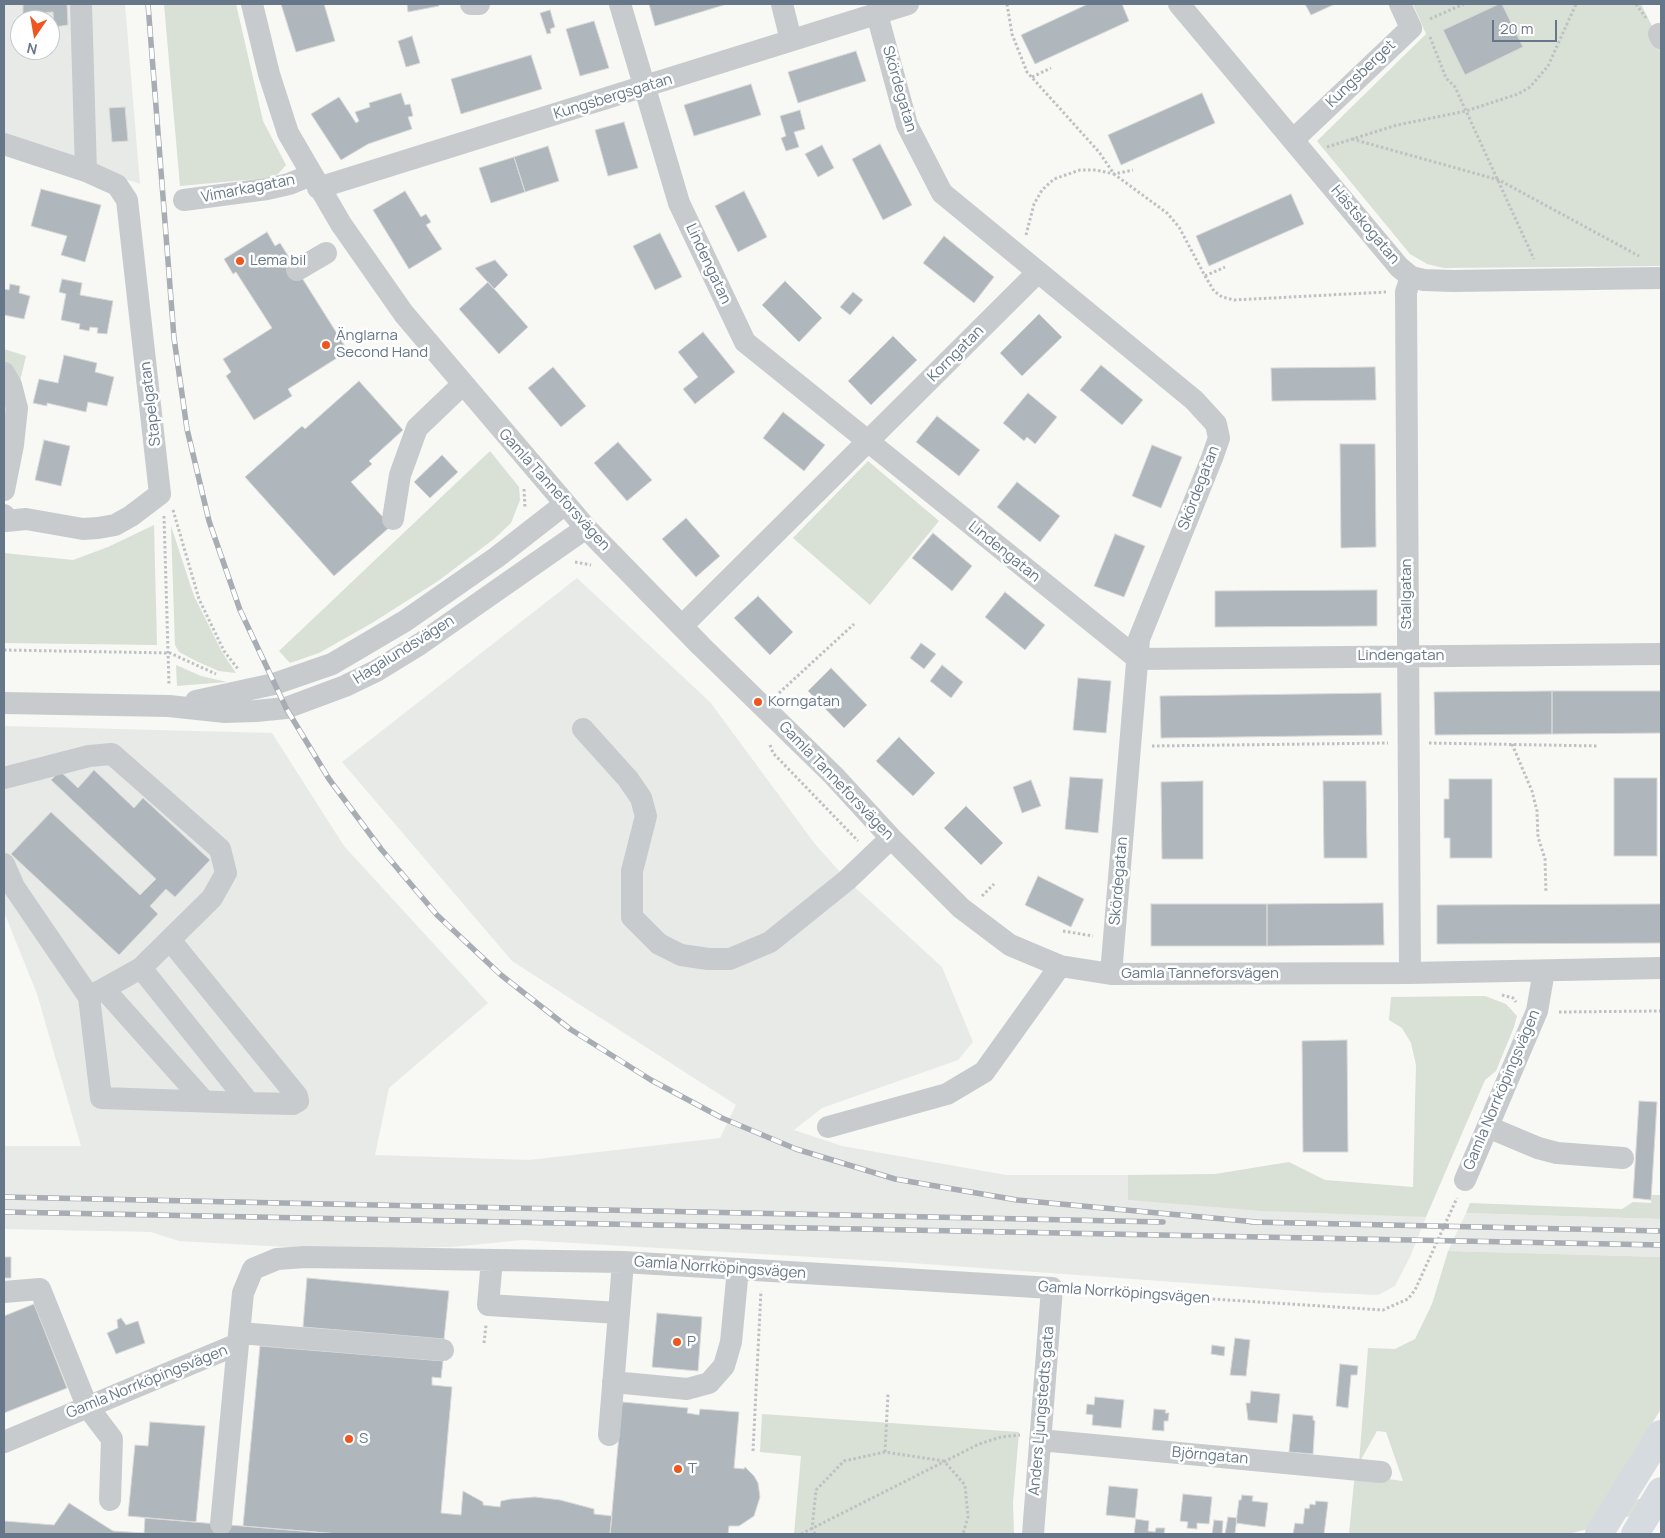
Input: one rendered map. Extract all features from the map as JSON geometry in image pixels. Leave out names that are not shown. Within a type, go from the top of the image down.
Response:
[{"type":"main road","points":[[1599,1534],[1661,1434]]},
{"type":"main road","points":[[1635,1534],[1661,1491]]},
{"type":"street","points":[[4,144],[86,171],[81,4]]},
{"type":"street","name":"Gamla Tanneforsvägen","points":[[252,4],[269,74],[288,133],[314,181],[381,283],[462,384],[528,463],[586,528],[828,770],[891,838],[961,908],[1010,945],[1060,966],[1111,974],[1410,973],[1661,968]]},
{"type":"street","points":[[471,4],[479,4]]},
{"type":"street","name":"Lindengatan","points":[[620,4],[678,203],[745,342],[867,443],[1138,659],[1661,654]]},
{"type":"street","points":[[782,4],[791,40]]},
{"type":"street","name":"Kungsbergsgatan","points":[[314,181],[645,87],[908,4]]},
{"type":"street","name":"Hästskogatan","points":[[1178,4],[1399,267],[1409,284],[1424,280],[1661,278]]},
{"type":"street","name":"Kungsberget","points":[[1299,146],[1411,28],[1400,4]]},
{"type":"street","name":"Skördegatan","points":[[877,14],[907,126],[942,193],[1194,400],[1216,424],[1218,438],[1212,458],[1139,639],[1111,974]]},
{"type":"street","name":"Stapelgatan","points":[[86,171],[116,185],[127,200],[160,494]]},
{"type":"street","name":"Vimarkagatan","points":[[184,200],[314,181]]},
{"type":"street","points":[[297,270],[326,253]]},
{"type":"street","name":"Korngatan","points":[[682,626],[867,443],[1030,265]]},
{"type":"street","name":"Stallgatan","points":[[1409,284],[1407,655],[1410,973]]},
{"type":"street","points":[[4,373],[12,386],[17,408],[13,445],[4,490]]},
{"type":"street","points":[[393,519],[400,475],[417,428],[462,384]]},
{"type":"street","points":[[5,518],[26,519],[83,529],[98,528],[115,525],[131,516],[160,494]]},
{"type":"street","name":"Hagalundsvägen","points":[[169,706],[274,684],[332,664],[405,621],[497,557],[565,504]]},
{"type":"street","name":"Hagalundsvägen","points":[[4,703],[169,706],[225,712],[256,712],[286,708],[345,686],[376,671],[420,644],[586,528]]},
{"type":"street","points":[[584,729],[628,779],[641,798],[646,816],[632,871],[632,917],[659,944],[680,955],[708,959],[730,959],[770,942],[847,880],[891,838]]},
{"type":"street","points":[[4,778],[89,756],[112,754],[220,849],[226,873],[212,898],[141,968],[96,993]]},
{"type":"street","points":[[4,864],[14,887],[96,993],[204,1101]]},
{"type":"street","points":[[96,993],[101,1098],[293,1104],[298,1101],[297,1096],[170,940]]},
{"type":"street","points":[[828,1127],[948,1094],[984,1072],[1060,966]]},
{"type":"street","points":[[141,968],[249,1103]]},
{"type":"street","name":"Gamla Norrköpingsvägen","points":[[1464,1180],[1537,1011],[1544,970]]},
{"type":"street","points":[[1488,1126],[1538,1148],[1557,1153],[1623,1158]]},
{"type":"street","name":"Gamla Norrköpingsvägen","points":[[4,1442],[239,1339],[243,1293],[253,1269],[277,1258],[623,1262],[1052,1288]]},
{"type":"street","points":[[492,1260],[488,1305],[619,1313]]},
{"type":"street","points":[[609,1435],[623,1262]]},
{"type":"street","points":[[613,1382],[687,1389],[709,1383],[724,1366],[732,1342],[738,1269]]},
{"type":"street","name":"Anders Ljungstedts gata","points":[[1033,1534],[1052,1288]]},
{"type":"street","points":[[4,1292],[40,1289],[87,1406],[112,1439],[110,1500]]},
{"type":"street","points":[[220,1524],[239,1339],[443,1350]]},
{"type":"street","name":"Björngatan","points":[[1040,1437],[1381,1472]]},
{"type":"path","points":[[1007,4],[1012,34],[1027,72],[1099,152],[1114,174],[1167,213],[1179,227],[1214,291],[1222,297],[1234,300],[1409,284]]},
{"type":"path","points":[[1446,12],[1464,4]]},
{"type":"path","points":[[1299,146],[1352,139],[1397,125],[1466,111],[1512,97],[1530,87],[1548,66],[1576,4]]},
{"type":"path","points":[[1436,53],[1446,78],[1455,87],[1544,280]]},
{"type":"path","points":[[1032,77],[1051,68]]},
{"type":"path","points":[[1352,139],[1499,180],[1647,260]]},
{"type":"path","points":[[1030,265],[1029,218],[1042,190],[1054,179],[1080,170],[1096,170],[1114,174],[1134,170]]},
{"type":"path","points":[[1205,276],[1225,267]]},
{"type":"path","points":[[523,515],[526,502],[524,487],[515,474],[528,463]]},
{"type":"path","points":[[160,494],[165,524],[170,653],[169,706]]},
{"type":"path","points":[[160,494],[174,512],[199,599],[224,651],[238,668],[240,677]]},
{"type":"path","points":[[570,563],[587,563],[596,567]]},
{"type":"path","points":[[771,689],[777,696],[854,624]]},
{"type":"path","points":[[4,650],[170,653],[222,676]]},
{"type":"path","points":[[769,738],[773,753],[873,856]]},
{"type":"path","points":[[1130,746],[1408,743],[1599,746]]},
{"type":"path","points":[[1512,744],[1532,790],[1537,811],[1538,837],[1545,859],[1546,893]]},
{"type":"path","points":[[986,903],[980,898],[994,884]]},
{"type":"path","points":[[1063,931],[1094,937],[1094,941],[1114,943]]},
{"type":"path","name":"Gamla Norrköpingsvägen","points":[[1052,1288],[1370,1311],[1383,1310],[1408,1299],[1415,1290],[1455,1202]]},
{"type":"path","points":[[753,1452],[762,1271]]},
{"type":"path","points":[[885,1452],[888,1394]]},
{"type":"path","points":[[802,1534],[979,1444],[1001,1437],[1040,1437]]},
{"type":"path","points":[[815,1534],[812,1529],[816,1490],[844,1462],[885,1452],[944,1461],[965,1485],[968,1517],[963,1534]]},
{"type":"shaded area","points":[[4,4],[125,4],[140,184],[4,139]]},
{"type":"shaded area","points":[[164,4],[236,4],[263,121],[286,165],[278,174],[268,178],[180,186]]},
{"type":"shaded area","points":[[1413,4],[1641,4],[1661,44],[1661,266],[1444,268],[1427,264],[1410,254],[1317,141],[1426,34]]},
{"type":"shaded area","points":[[4,349],[26,356],[4,448]]},
{"type":"shaded area","points":[[490,451],[519,487],[520,500],[511,523],[494,539],[438,581],[372,623],[319,653],[290,663],[279,651]]},
{"type":"shaded area","points":[[868,461],[939,521],[870,605],[793,538]]},
{"type":"shaded area","points":[[154,525],[157,645],[4,643],[4,553],[73,560],[108,547]]},
{"type":"shaded area","points":[[171,526],[194,596],[222,652],[236,673],[219,671],[198,662],[179,652],[175,645]]},
{"type":"shaded area","points":[[577,578],[710,702],[815,844],[847,880],[942,967],[973,1042],[958,1060],[822,1108],[794,1130],[842,1146],[1006,1175],[1128,1175],[1128,1200],[1426,1217],[1410,1257],[1395,1286],[1378,1295],[1313,1292],[897,1262],[522,1240],[452,1247],[323,1249],[179,1241],[151,1232],[4,1229],[4,1146],[81,1146],[37,994],[4,912],[4,726],[272,733],[344,846],[488,1003],[389,1088],[375,1155],[529,1160],[720,1138],[736,1105],[512,961],[342,762]]},
{"type":"shaded area","points":[[176,665],[201,676],[227,682],[177,686]]},
{"type":"shaded area","points":[[1485,996],[1506,1004],[1517,1016],[1496,1071],[1485,1080],[1426,1217],[1263,1211],[1128,1200],[1128,1175],[1215,1174],[1289,1162],[1325,1180],[1413,1187],[1416,1065],[1411,1043],[1402,1028],[1389,1020],[1391,997]]},
{"type":"shaded area","points":[[1652,1195],[1661,1195],[1661,1219],[1466,1213],[1470,1203],[1622,1209],[1633,1202],[1651,1203]]},
{"type":"shaded area","points":[[1466,1213],[1661,1219],[1661,1257],[1448,1251]]},
{"type":"shaded area","points":[[1448,1251],[1661,1257],[1661,1409],[1601,1506],[1661,1495],[1661,1510],[1591,1524],[1588,1529],[1568,1534],[1349,1534],[1354,1482],[1357,1475],[1403,1481],[1386,1432],[1377,1431],[1359,1463],[1368,1348],[1395,1349],[1415,1339],[1432,1304]]},
{"type":"shaded area","points":[[762,1414],[1019,1432],[1013,1503],[1014,1534],[794,1534],[801,1456],[760,1452]]},
{"type":"building","points":[[23,4],[67,4],[68,25],[60,26],[60,10],[23,10]]},
{"type":"building","points":[[281,4],[324,4],[335,41],[296,52]]},
{"type":"building","points":[[407,4],[439,4],[439,6],[408,12]]},
{"type":"building","points":[[649,4],[727,4],[655,26]]},
{"type":"building","points":[[1088,4],[1122,4],[1129,21],[1035,64],[1021,35]]},
{"type":"building","points":[[1305,4],[1335,4],[1311,15]]},
{"type":"building","points":[[1502,4],[1523,47],[1465,75],[1443,30]]},
{"type":"building","points":[[550,10],[555,27],[550,29],[551,33],[547,34],[540,13]]},
{"type":"building","points":[[594,21],[609,68],[580,76],[566,29]]},
{"type":"building","points":[[412,36],[420,63],[406,67],[398,41]]},
{"type":"building","points":[[856,51],[866,81],[798,103],[788,72]]},
{"type":"building","points":[[531,55],[542,89],[461,114],[451,79]]},
{"type":"building","points":[[751,84],[761,115],[694,136],[684,105]]},
{"type":"building","points":[[401,93],[405,105],[410,104],[413,116],[408,117],[412,129],[368,144],[341,160],[311,114],[339,97],[356,123],[359,121],[355,112],[370,107],[369,103]]},
{"type":"building","points":[[1202,93],[1215,123],[1121,165],[1108,135]]},
{"type":"building","points":[[125,107],[128,141],[112,142],[109,108]]},
{"type":"building","points":[[800,110],[805,129],[794,132],[799,147],[786,151],[781,138],[786,136],[780,116]]},
{"type":"building","points":[[624,122],[638,168],[608,176],[595,130]]},
{"type":"building","points":[[880,144],[912,205],[883,220],[852,159]]},
{"type":"building","points":[[822,145],[834,168],[818,177],[805,154]]},
{"type":"building","points":[[548,146],[559,181],[525,192],[514,157]]},
{"type":"building","points":[[514,157],[525,192],[491,203],[479,168]]},
{"type":"building","points":[[41,189],[101,205],[85,262],[61,255],[67,236],[31,226]]},
{"type":"building","points":[[405,191],[421,217],[426,214],[431,222],[426,225],[442,249],[409,269],[373,210]]},
{"type":"building","points":[[744,191],[767,237],[738,252],[715,206]]},
{"type":"building","points":[[1291,194],[1304,224],[1209,266],[1196,236]]},
{"type":"building","points":[[267,232],[275,246],[280,243],[348,351],[288,389],[292,396],[254,420],[226,376],[231,372],[223,359],[272,328],[236,272],[233,274],[224,259]]},
{"type":"building","points":[[660,233],[682,277],[655,290],[633,246]]},
{"type":"building","points":[[944,236],[994,277],[974,303],[923,263]]},
{"type":"building","points":[[495,260],[508,275],[494,289],[475,268]]},
{"type":"building","points":[[62,279],[82,283],[80,295],[113,301],[107,334],[97,333],[98,328],[90,327],[89,331],[79,329],[80,324],[61,320],[66,294],[59,292]]},
{"type":"building","points":[[785,281],[822,318],[799,342],[762,305]]},
{"type":"building","points":[[488,282],[528,327],[499,354],[459,309]]},
{"type":"building","points":[[10,284],[20,286],[19,293],[30,296],[24,319],[4,315],[4,289],[9,290]]},
{"type":"building","points":[[853,292],[863,300],[850,315],[840,307]]},
{"type":"building","points":[[1039,314],[1062,337],[1022,376],[1000,353]]},
{"type":"building","points":[[703,332],[735,372],[695,404],[683,389],[698,377],[678,352]]},
{"type":"building","points":[[893,336],[917,360],[871,405],[848,381]]},
{"type":"building","points":[[64,355],[97,363],[95,372],[114,377],[107,406],[88,402],[86,412],[47,403],[47,406],[33,403],[39,379],[58,383]]},
{"type":"building","points":[[1101,365],[1143,400],[1122,425],[1080,390]]},
{"type":"building","points":[[553,367],[586,406],[561,427],[528,388]]},
{"type":"building","points":[[1375,367],[1376,400],[1272,401],[1271,368]]},
{"type":"building","points":[[359,381],[403,430],[369,461],[372,464],[351,482],[391,526],[334,576],[245,477],[302,426],[305,429]]},
{"type":"building","points":[[1028,393],[1057,417],[1035,444],[1027,437],[1024,441],[1003,423]]},
{"type":"building","points":[[783,412],[825,445],[804,471],[763,438]]},
{"type":"building","points":[[937,416],[980,450],[959,476],[916,442]]},
{"type":"building","points":[[44,440],[70,446],[61,486],[35,480]]},
{"type":"building","points":[[618,442],[652,480],[627,501],[594,463]]},
{"type":"building","points":[[1340,444],[1375,444],[1376,547],[1341,548]]},
{"type":"building","points":[[1152,445],[1182,457],[1161,508],[1132,496]]},
{"type":"building","points":[[442,455],[458,472],[430,498],[414,482]]},
{"type":"building","points":[[1017,482],[1060,516],[1040,542],[997,507]]},
{"type":"building","points":[[686,518],[720,556],[696,577],[662,539]]},
{"type":"building","points":[[933,533],[972,566],[952,591],[912,558]]},
{"type":"building","points":[[1115,534],[1145,546],[1124,597],[1094,586]]},
{"type":"building","points":[[1377,590],[1377,626],[1215,627],[1215,591]]},
{"type":"building","points":[[1005,592],[1045,625],[1025,650],[985,617]]},
{"type":"building","points":[[758,596],[793,632],[770,655],[734,618]]},
{"type":"building","points":[[921,643],[936,654],[924,669],[910,658]]},
{"type":"building","points":[[942,665],[963,682],[951,698],[930,681]]},
{"type":"building","points":[[831,668],[867,705],[844,728],[808,691]]},
{"type":"building","points":[[1078,678],[1111,681],[1106,733],[1073,730]]},
{"type":"building","points":[[1552,691],[1552,734],[1435,735],[1434,692]]},
{"type":"building","points":[[1552,691],[1661,691],[1661,733],[1552,734]]},
{"type":"building","points":[[1381,693],[1382,735],[1161,738],[1160,696]]},
{"type":"building","points":[[899,737],[935,773],[913,796],[876,761]]},
{"type":"building","points":[[94,770],[134,808],[143,798],[210,860],[175,897],[166,889],[150,906],[158,914],[119,955],[11,854],[51,812],[140,895],[156,879],[51,780],[60,771],[78,788]]},
{"type":"building","points":[[1070,777],[1103,779],[1098,833],[1065,829]]},
{"type":"building","points":[[1614,778],[1657,778],[1657,856],[1614,856]]},
{"type":"building","points":[[1449,779],[1492,779],[1492,858],[1450,858],[1450,838],[1444,838],[1444,799],[1449,799]]},
{"type":"building","points":[[1031,780],[1041,806],[1022,813],[1013,787]]},
{"type":"building","points":[[1203,781],[1203,859],[1162,859],[1161,782]]},
{"type":"building","points":[[1323,781],[1366,781],[1367,858],[1324,858]]},
{"type":"building","points":[[966,806],[1003,843],[981,865],[944,828]]},
{"type":"building","points":[[1038,876],[1084,899],[1071,927],[1025,905]]},
{"type":"building","points":[[1383,903],[1384,945],[1267,946],[1267,904]]},
{"type":"building","points":[[1151,904],[1267,904],[1267,946],[1151,946]]},
{"type":"building","points":[[1661,904],[1661,943],[1437,944],[1437,905]]},
{"type":"building","points":[[1347,1040],[1348,1152],[1303,1152],[1302,1041]]},
{"type":"building","points":[[1639,1101],[1657,1102],[1651,1200],[1633,1198]]},
{"type":"building","points":[[4,1257],[11,1257],[11,1278],[4,1278]]},
{"type":"building","points":[[307,1278],[449,1291],[444,1339],[303,1327]]},
{"type":"building","points":[[34,1304],[67,1388],[4,1413],[4,1316]]},
{"type":"building","name":"P","points":[[657,1313],[702,1317],[698,1371],[652,1367]]},
{"type":"building","points":[[121,1318],[126,1325],[138,1321],[145,1343],[116,1354],[107,1333],[118,1328],[117,1320]]},
{"type":"building","points":[[1235,1338],[1250,1340],[1246,1376],[1230,1375]]},
{"type":"building","points":[[1212,1345],[1225,1347],[1224,1356],[1211,1354]]},
{"type":"building","name":"S","points":[[260,1346],[443,1361],[441,1378],[432,1377],[432,1385],[452,1387],[441,1513],[461,1515],[463,1491],[483,1502],[483,1505],[500,1507],[501,1501],[511,1499],[535,1497],[560,1500],[594,1509],[594,1514],[612,1516],[610,1534],[338,1534],[243,1526]]},
{"type":"building","points":[[1340,1364],[1358,1366],[1357,1375],[1351,1375],[1348,1408],[1336,1406]]},
{"type":"building","points":[[1251,1391],[1280,1394],[1277,1423],[1248,1420],[1246,1403],[1250,1403]]},
{"type":"building","points":[[1095,1397],[1124,1400],[1121,1428],[1092,1425],[1093,1415],[1086,1414],[1087,1404],[1094,1405]]},
{"type":"building","name":"T","points":[[622,1402],[688,1408],[687,1413],[699,1415],[700,1409],[739,1412],[734,1468],[744,1469],[745,1467],[758,1483],[760,1497],[754,1516],[739,1526],[729,1526],[728,1534],[610,1534]]},
{"type":"building","points":[[1154,1409],[1166,1410],[1165,1413],[1169,1413],[1168,1421],[1164,1421],[1164,1431],[1152,1430]]},
{"type":"building","points":[[1293,1414],[1313,1416],[1315,1421],[1313,1454],[1289,1452]]},
{"type":"building","points":[[150,1422],[205,1426],[196,1522],[128,1516],[135,1445],[148,1446]]},
{"type":"building","points":[[1109,1486],[1138,1489],[1135,1518],[1106,1515]]},
{"type":"building","points":[[1183,1494],[1212,1497],[1209,1524],[1197,1523],[1197,1529],[1187,1528],[1188,1522],[1180,1521]]},
{"type":"building","points":[[1242,1495],[1253,1496],[1252,1501],[1268,1503],[1265,1527],[1236,1523],[1239,1500],[1241,1500]]},
{"type":"building","points":[[1316,1501],[1328,1502],[1324,1534],[1293,1534],[1295,1523],[1303,1524],[1305,1508],[1309,1509],[1310,1504],[1315,1505]]},
{"type":"building","points":[[69,1503],[113,1531],[144,1533],[145,1518],[338,1534],[4,1534],[4,1521],[54,1525]]},
{"type":"building","points":[[1228,1517],[1237,1518],[1235,1533],[1243,1534],[1225,1534]]},
{"type":"building","points":[[1136,1519],[1149,1521],[1148,1531],[1155,1532],[1156,1528],[1165,1528],[1164,1534],[1134,1534]]},
{"type":"building","points":[[1214,1520],[1223,1521],[1222,1534],[1212,1534]]},
{"type":"railway","points":[[148,4],[174,338],[187,429],[209,521],[240,610],[286,708],[329,779],[381,849],[437,915],[501,975],[570,1029],[651,1080],[722,1118],[796,1149],[895,1179],[1017,1200],[1256,1222]]},
{"type":"railway","points":[[4,1197],[1163,1222]]},
{"type":"railway","points":[[4,1212],[1661,1245]]},
{"type":"railway","points":[[1251,1222],[1661,1231]]},
{"type":"place","name":"Lema bil","points":[[240,261]]},
{"type":"place","name":"Änglarna Second Hand","points":[[326,345]]},
{"type":"place","name":"Korngatan","points":[[758,702]]},
{"type":"place","name":"P","points":[[677,1342]]},
{"type":"place","name":"S","points":[[349,1439]]},
{"type":"place","name":"T","points":[[678,1469]]}]
